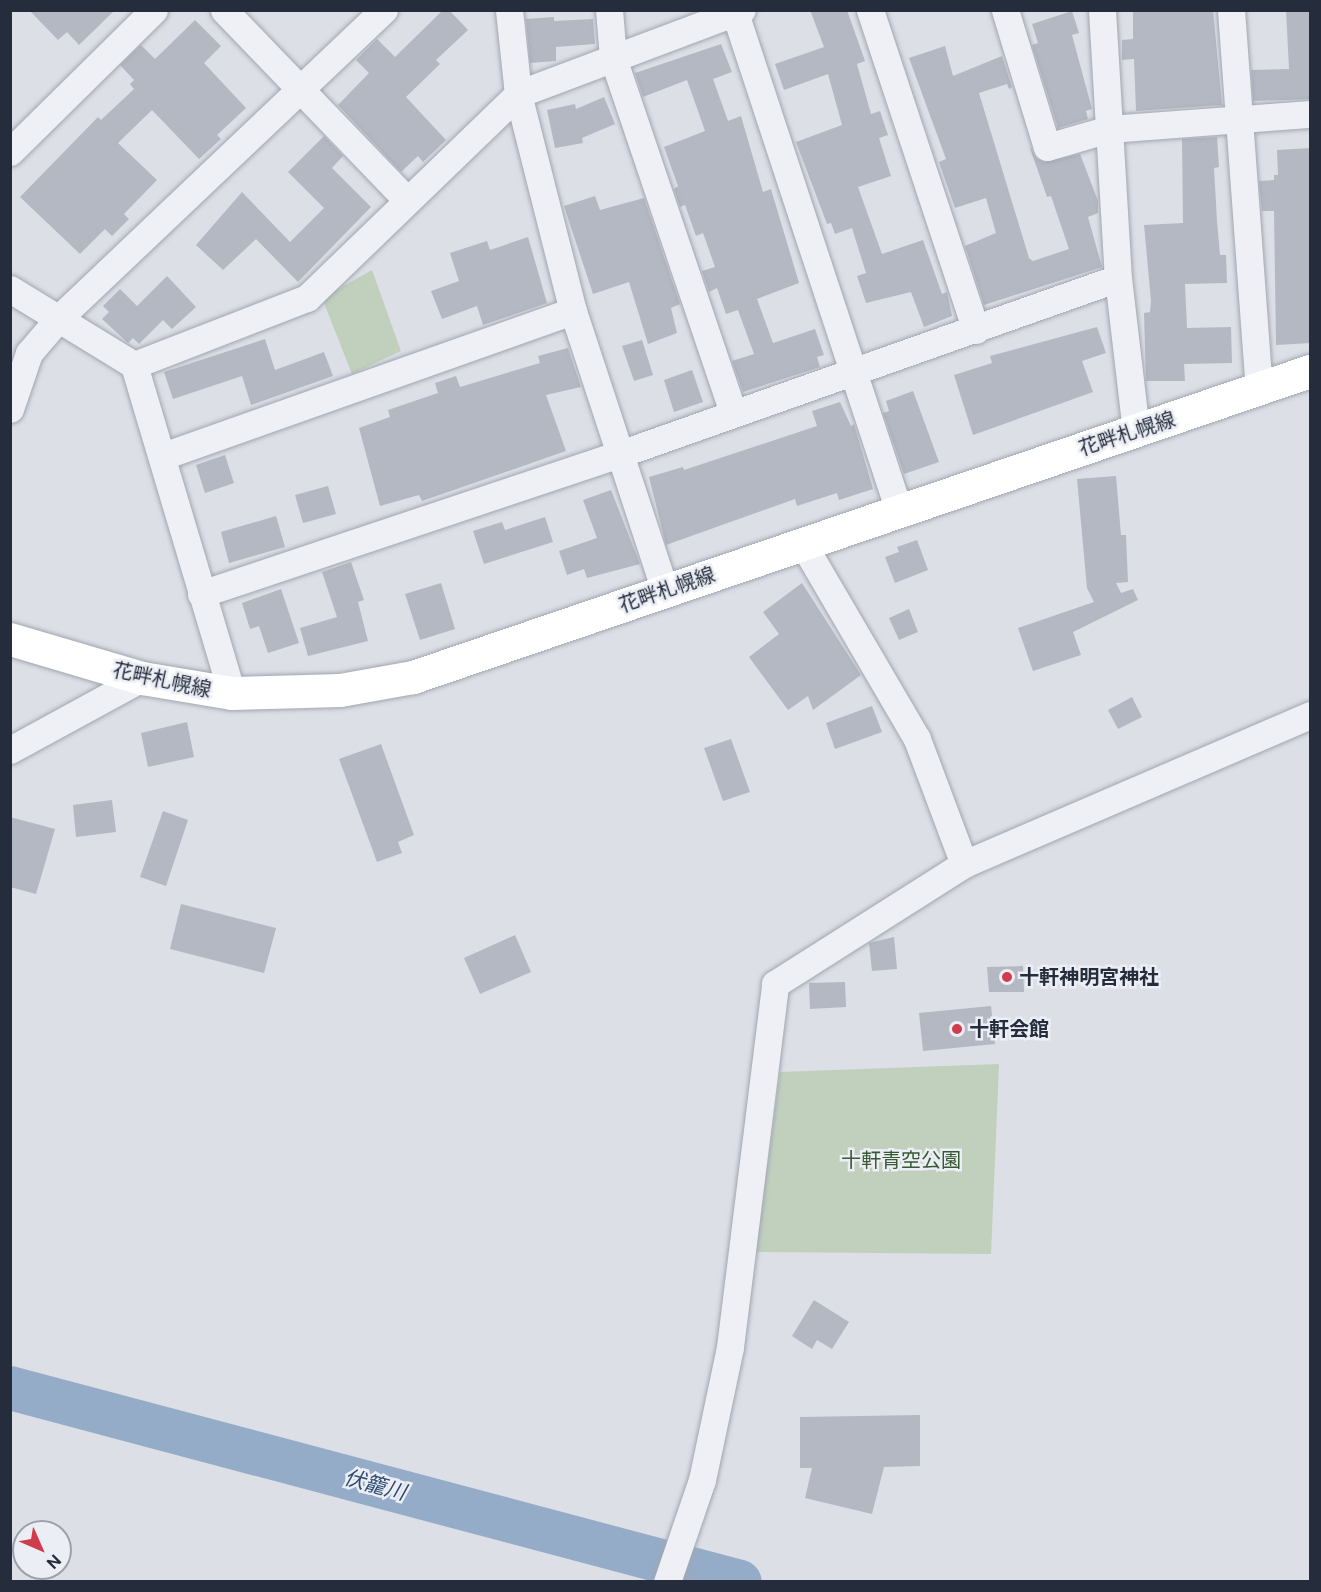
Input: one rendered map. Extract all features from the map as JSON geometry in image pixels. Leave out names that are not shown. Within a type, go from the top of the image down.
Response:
[{"type":"main road","name":"花畔札幌線","points":[[10,639],[142,678],[191,689],[232,693],[340,690],[413,677],[1311,372]]},
{"type":"street","points":[[10,152],[154,10]]},
{"type":"street","points":[[225,10],[405,199]]},
{"type":"street","points":[[10,409],[29,352],[60,318],[384,10]]},
{"type":"street","points":[[509,10],[519,94],[573,311],[665,591]]},
{"type":"street","points":[[609,10],[613,58],[733,413]]},
{"type":"street","points":[[870,10],[976,330]]},
{"type":"street","points":[[1005,10],[1047,147],[1109,129],[1311,114]]},
{"type":"street","points":[[1102,10],[1119,278],[1136,432]]},
{"type":"street","points":[[1231,10],[1259,389]]},
{"type":"street","points":[[134,365],[306,298],[405,199],[519,94],[737,12],[899,511]]},
{"type":"street","points":[[201,594],[620,454],[1119,278]]},
{"type":"street","points":[[10,289],[134,365],[232,693]]},
{"type":"street","points":[[163,456],[573,311]]},
{"type":"street","points":[[803,544],[917,739],[964,864]]},
{"type":"street","points":[[10,750],[142,678]]},
{"type":"street","points":[[667,1581],[695,1500],[730,1347],[775,984],[964,864],[1311,715]]},
{"type":"green space","points":[[372,270],[401,351],[352,374],[322,298]]},
{"type":"green space","name":"十軒青空公園","points":[[999,1064],[991,1254],[756,1252],[780,1072]]},
{"type":"building","points":[[29,10],[115,10],[79,45],[67,32],[58,40]]},
{"type":"building","points":[[443,10],[449,10],[468,30],[436,60],[440,64],[406,97],[446,140],[423,162],[418,156],[401,172],[338,105],[369,73],[356,60],[377,39],[395,57]]},
{"type":"building","points":[[810,10],[847,10],[865,61],[857,64],[871,114],[880,111],[888,135],[879,138],[891,176],[858,187],[882,254],[923,240],[942,294],[947,292],[952,316],[924,327],[911,292],[866,303],[857,276],[866,273],[852,228],[835,234],[831,223],[827,224],[796,142],[842,125],[828,74],[784,90],[775,64],[824,47]]},
{"type":"building","points":[[1133,10],[1213,10],[1222,105],[1136,111],[1134,59],[1122,60],[1122,40],[1133,39]]},
{"type":"building","points":[[1286,10],[1311,10],[1311,99],[1253,101],[1251,70],[1289,69]]},
{"type":"building","points":[[1072,11],[1079,33],[1072,35],[1092,109],[1086,111],[1088,119],[1058,128],[1032,45],[1038,43],[1032,24]]},
{"type":"building","points":[[554,17],[554,21],[593,19],[595,44],[556,47],[556,61],[530,63],[526,19]]},
{"type":"building","points":[[195,20],[221,46],[204,63],[246,108],[217,135],[221,139],[199,159],[152,110],[118,143],[157,180],[124,214],[129,219],[112,236],[105,229],[80,254],[20,197],[98,117],[101,120],[134,89],[130,84],[134,80],[120,65],[141,45],[155,59]]},
{"type":"building","points":[[721,44],[732,72],[713,79],[728,121],[741,116],[763,192],[771,189],[799,283],[757,299],[773,343],[815,329],[824,355],[817,357],[820,367],[743,392],[732,361],[754,354],[738,310],[726,314],[717,288],[709,292],[702,271],[715,267],[703,233],[696,236],[685,205],[680,207],[674,189],[678,186],[664,147],[705,131],[687,80],[643,97],[635,73]]},
{"type":"building","points":[[945,46],[953,76],[1002,56],[1012,87],[1009,89],[1007,84],[979,93],[1029,258],[1033,261],[1069,249],[1051,196],[1047,197],[1031,148],[1036,158],[1044,162],[1080,154],[1098,201],[1098,213],[1088,217],[1102,267],[984,305],[965,246],[996,233],[986,198],[955,208],[939,162],[946,159],[909,58]]},
{"type":"building","points":[[604,97],[615,124],[582,138],[583,143],[555,148],[547,110],[575,104],[576,109]]},
{"type":"building","points":[[324,136],[343,156],[332,168],[371,207],[298,282],[256,239],[223,270],[196,245],[242,192],[290,242],[324,208],[288,172]]},
{"type":"building","points":[[1217,137],[1219,167],[1214,168],[1217,221],[1220,255],[1226,255],[1227,283],[1185,284],[1187,328],[1231,327],[1232,363],[1184,364],[1185,381],[1146,381],[1144,313],[1150,312],[1151,301],[1144,225],[1183,223],[1182,139]]},
{"type":"building","points":[[1311,148],[1311,343],[1276,345],[1274,211],[1262,211],[1259,181],[1274,180],[1274,175],[1278,175],[1277,150]]},
{"type":"building","points":[[595,196],[600,210],[644,198],[680,304],[671,308],[677,333],[648,344],[629,282],[593,294],[564,206]]},
{"type":"building","points":[[528,237],[547,303],[483,325],[477,306],[442,319],[431,291],[459,281],[450,253],[487,241],[490,250]]},
{"type":"building","points":[[167,276],[196,307],[172,329],[163,320],[139,344],[133,338],[128,343],[102,319],[109,312],[103,306],[120,289],[137,306]]},
{"type":"building","points":[[1097,327],[1106,353],[1082,361],[1093,392],[973,435],[954,375],[992,363],[990,356]]},
{"type":"building","points":[[265,339],[275,370],[324,352],[333,376],[251,405],[242,376],[173,399],[164,372]]},
{"type":"building","points":[[642,340],[653,375],[634,381],[622,346]]},
{"type":"building","points":[[568,348],[581,387],[546,395],[566,451],[422,501],[419,495],[380,506],[359,428],[390,417],[388,410],[438,393],[435,383],[456,376],[460,387],[540,363],[538,356]]},
{"type":"building","points":[[692,370],[703,402],[674,412],[664,380]]},
{"type":"building","points":[[913,391],[939,462],[904,474],[883,413],[889,411],[886,401]]},
{"type":"building","points":[[840,402],[851,426],[854,424],[873,489],[839,500],[837,493],[797,506],[795,499],[666,545],[649,477],[683,467],[684,470],[817,426],[812,411]]},
{"type":"building","points":[[225,455],[234,483],[205,493],[196,465]]},
{"type":"building","points":[[1116,476],[1121,535],[1126,535],[1128,582],[1116,583],[1121,593],[1133,589],[1138,600],[1073,632],[1081,655],[1033,671],[1018,628],[1094,602],[1087,588],[1077,479]]},
{"type":"building","points":[[328,486],[336,514],[303,523],[295,495]]},
{"type":"building","points":[[611,490],[640,564],[587,578],[584,569],[567,575],[559,551],[597,538],[583,500]]},
{"type":"building","points":[[276,516],[285,547],[229,563],[221,532]]},
{"type":"building","points":[[545,517],[553,542],[484,564],[473,531],[502,522],[505,530]]},
{"type":"building","points":[[917,540],[928,570],[895,583],[885,557],[899,552],[897,547]]},
{"type":"building","points":[[351,562],[364,600],[358,602],[368,641],[308,656],[300,628],[337,617],[322,572]]},
{"type":"building","points":[[441,583],[455,629],[420,640],[405,594]]},
{"type":"building","points":[[802,583],[861,675],[813,710],[808,696],[788,710],[749,657],[779,634],[763,612]]},
{"type":"building","points":[[281,589],[299,643],[268,653],[259,626],[250,629],[242,603]]},
{"type":"building","points":[[909,609],[918,632],[899,640],[889,618]]},
{"type":"building","points":[[1132,697],[1142,717],[1118,729],[1108,710]]},
{"type":"building","points":[[872,706],[882,732],[835,749],[826,723]]},
{"type":"building","points":[[187,722],[194,757],[148,767],[141,733]]},
{"type":"building","points":[[731,739],[750,792],[723,801],[704,748]]},
{"type":"building","points":[[381,744],[414,835],[398,842],[402,853],[377,862],[339,759]]},
{"type":"building","points":[[112,800],[116,832],[76,837],[73,805]]},
{"type":"building","points":[[163,811],[188,820],[166,886],[140,877]]},
{"type":"building","points":[[10,817],[55,829],[36,894],[10,887]]},
{"type":"building","points":[[181,904],[276,928],[264,973],[170,949]]},
{"type":"building","points":[[515,935],[531,972],[480,994],[464,958]]},
{"type":"building","points":[[894,937],[897,969],[872,971],[869,943]]},
{"type":"building","points":[[1023,966],[1024,992],[989,992],[987,967]]},
{"type":"building","points":[[845,982],[846,1007],[810,1009],[809,983]]},
{"type":"building","name":"十軒会館","points":[[991,1006],[995,1044],[923,1051],[919,1013]]},
{"type":"building","points":[[814,1300],[849,1322],[832,1349],[817,1340],[812,1349],[792,1336]]},
{"type":"building","points":[[920,1415],[920,1466],[884,1467],[872,1514],[805,1498],[812,1468],[800,1468],[800,1417]]},
{"type":"waterway","name":"伏籠川","points":[[10,1388],[740,1582]]},
{"type":"place","name":"十軒神明宮神社","points":[[1007,977]]},
{"type":"place","name":"十軒会館","points":[[957,1029]]}]
